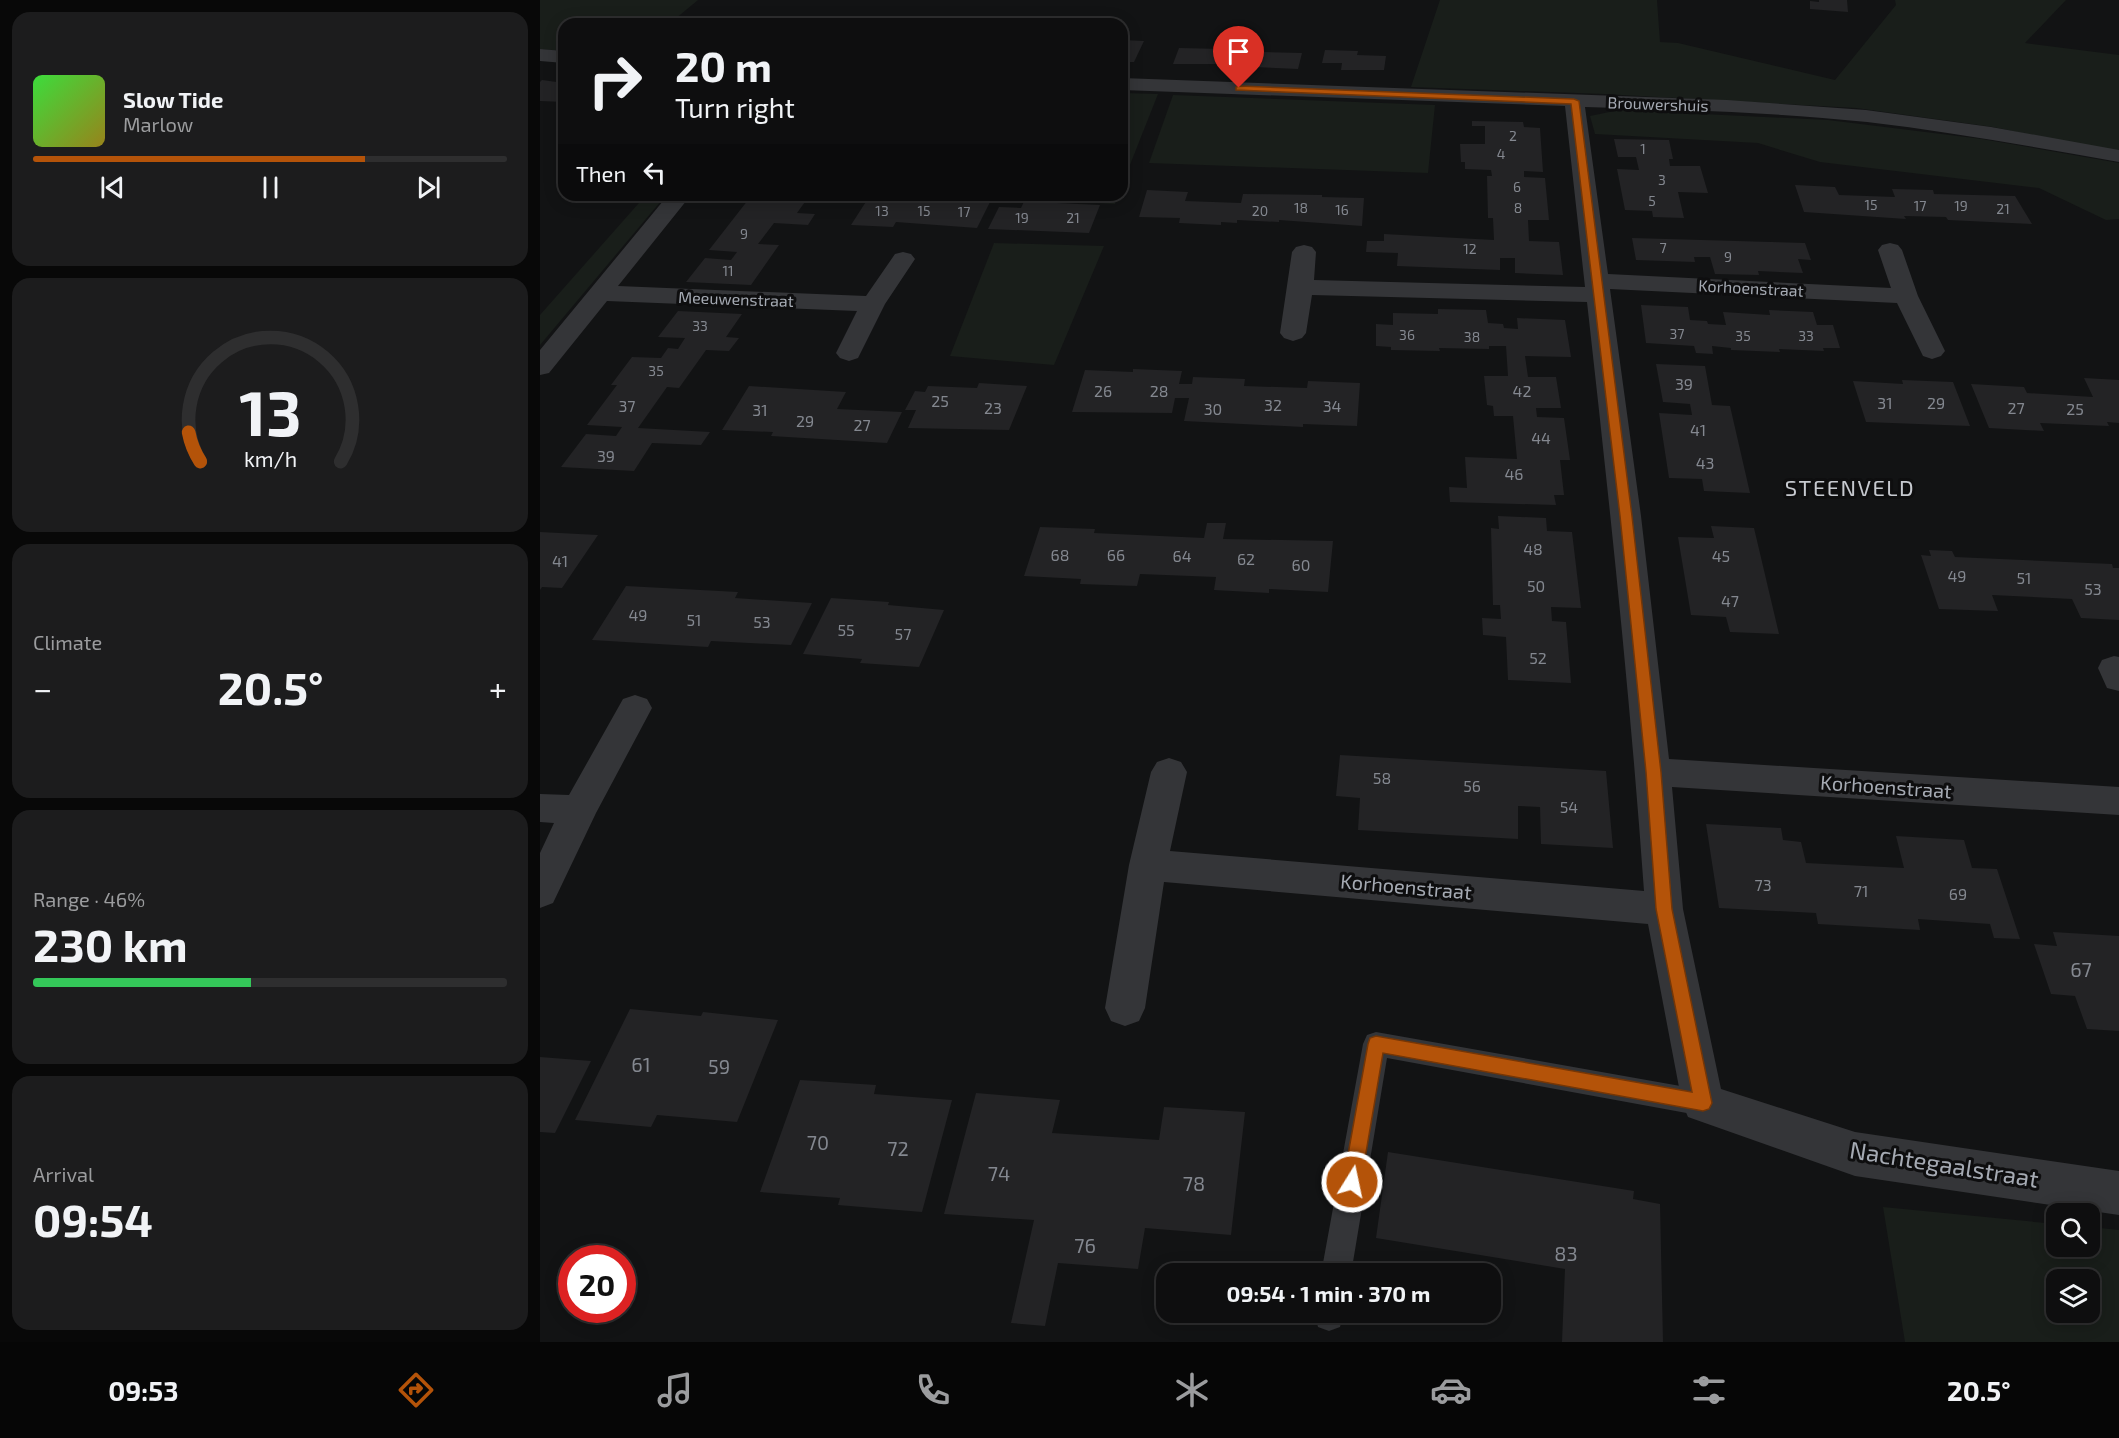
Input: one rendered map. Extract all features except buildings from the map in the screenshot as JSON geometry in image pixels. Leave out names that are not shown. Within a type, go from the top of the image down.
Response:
[{"type":"street","points":[[540,55],[558,56]]},
{"type":"street","name":"Brouwershuis","points":[[1128,84],[1727,106],[1866,116],[2119,156]]},
{"type":"street","points":[[1574,101],[1626,516],[1653,772],[1664,909],[1703,1103]]},
{"type":"street","points":[[540,367],[675,201]]},
{"type":"street","points":[[1890,250],[1906,296],[1932,351]]},
{"type":"street","points":[[1293,333],[1304,252]]},
{"type":"street","points":[[849,353],[873,304],[903,259]]},
{"type":"street","name":"Korhoenstraat","points":[[1301,286],[1597,288],[1906,296]]},
{"type":"street","name":"Meeuwenstraat","points":[[600,293],[873,304]]},
{"type":"street","points":[[540,892],[579,810],[635,708]]},
{"type":"street","points":[[1125,1008],[1148,865],[1169,772]]},
{"type":"street","name":"Korhoenstraat","points":[[1653,772],[2119,801]]},
{"type":"street","points":[[540,808],[579,810]]},
{"type":"street","name":"Korhoenstraat","points":[[1148,865],[1664,909]]},
{"type":"street","name":"Nachtegaalstraat","points":[[1703,1103],[1855,1154],[2119,1193]]},
{"type":"lane","points":[[1338,1263],[1376,1044],[1703,1103]]},
{"type":"shaded area","points":[[540,0],[698,0],[676,18],[558,18],[558,50],[540,49]]},
{"type":"shaded area","points":[[1440,0],[1657,0],[1660,42],[1678,43],[1835,80],[1896,5],[1895,0],[2066,0],[2025,43],[2119,55],[2119,153],[1993,127],[1856,108],[1604,94],[1411,87]]},
{"type":"shaded area","points":[[1128,93],[1158,94],[1128,170]]},
{"type":"shaded area","points":[[1173,95],[1435,105],[1428,173],[1149,163]]},
{"type":"shaded area","points":[[1619,110],[1828,120],[1982,139],[2119,163],[2119,219],[2106,220],[2039,188],[1820,162],[1758,143],[1595,134],[1590,116]]},
{"type":"shaded area","points":[[641,201],[661,201],[540,345],[540,315]]},
{"type":"shaded area","points":[[1058,201],[1116,201],[1115,204]]},
{"type":"shaded area","points":[[994,243],[1104,246],[1054,365],[950,356]]},
{"type":"shaded area","points":[[1883,1207],[2046,1223],[2046,1257],[2100,1257],[2100,1228],[2119,1230],[2119,1342],[1905,1342]]},
{"type":"district","name":"STEENVELD","points":[[1850,488]]},
{"type":"route","points":[[1239,88],[1574,101],[1626,516],[1653,772],[1664,909],[1703,1103],[1376,1044],[1352,1182]]}]
